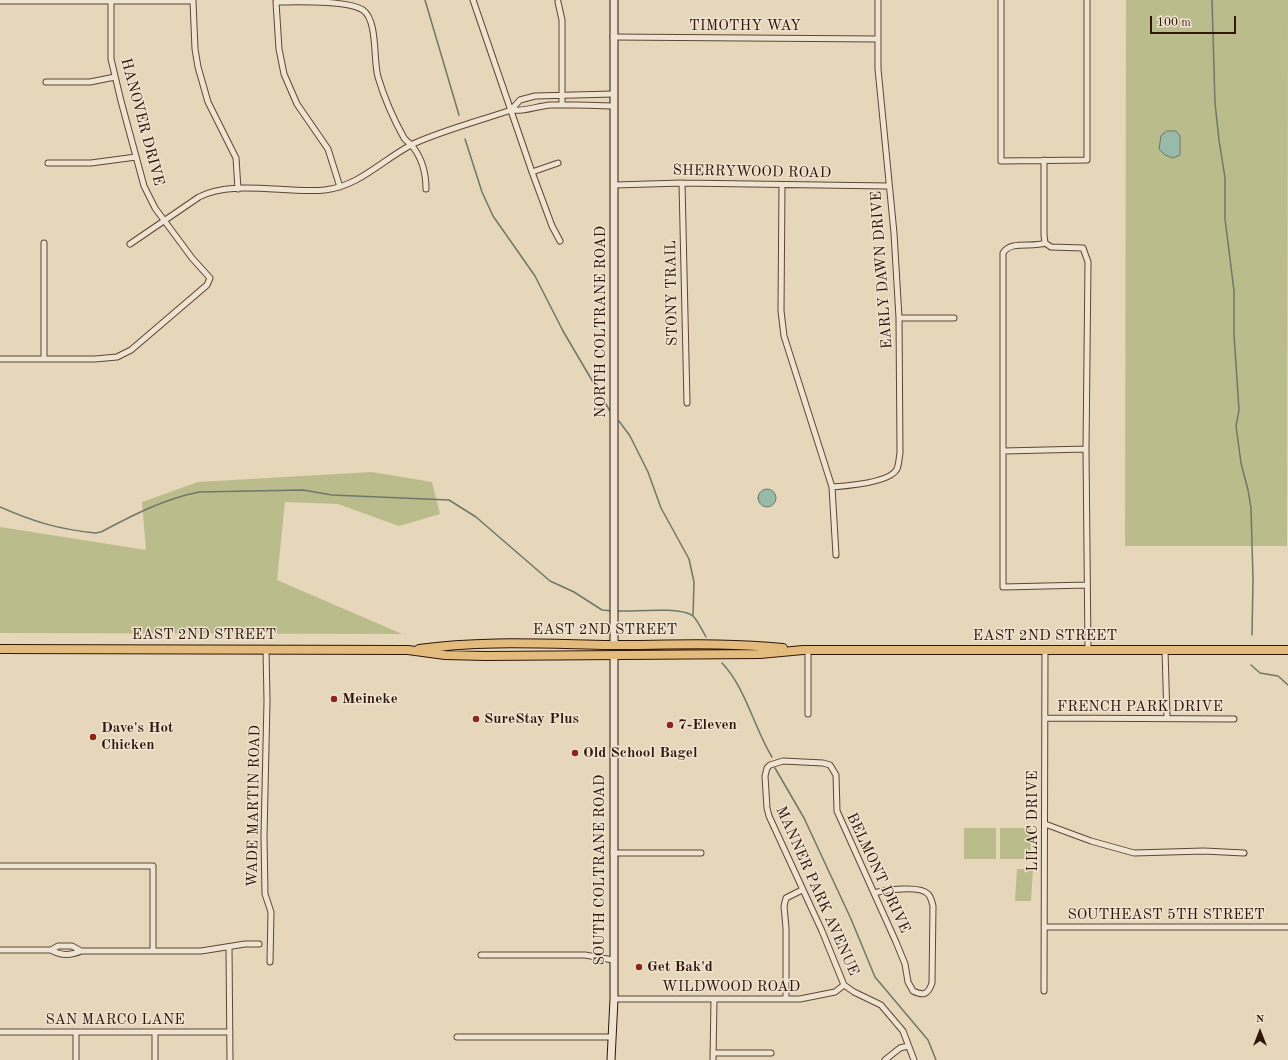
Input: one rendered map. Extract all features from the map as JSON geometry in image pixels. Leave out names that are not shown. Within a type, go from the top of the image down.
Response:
[{"type":"main road","points":[[485,656],[488,652],[520,644]]},
{"type":"main road","name":"EAST 2ND STREET","points":[[408,650],[445,645],[715,644],[806,650]]},
{"type":"main road","points":[[614,645],[614,656]]},
{"type":"main road","name":"EAST 2ND STREET","points":[[0,649],[408,650],[445,655],[485,656],[760,654],[806,650],[1288,650]]},
{"type":"street","name":"HANOVER DRIVE","points":[[44,358],[95,359],[117,357],[131,350],[207,285],[210,278],[192,258],[155,208],[144,186],[111,59],[111,0]]},
{"type":"street","points":[[473,0],[532,172],[552,226],[560,242]]},
{"type":"street","name":"NORTH COLTRANE ROAD","points":[[614,0],[614,645]]},
{"type":"street","name":"EARLY DAWN DRIVE","points":[[832,487],[870,482],[890,475],[896,470],[900,454],[899,318],[894,233],[888,186],[878,69],[878,0]]},
{"type":"street","points":[[1001,0],[1001,161],[1087,160],[1086,0]]},
{"type":"street","points":[[0,1],[194,1],[195,50],[198,67],[208,102],[236,158],[238,189]]},
{"type":"street","points":[[340,187],[328,149],[297,104],[284,74],[279,50],[276,2],[345,3],[364,11],[374,34],[374,58],[382,90],[405,139],[412,145],[419,156],[426,174],[426,189]]},
{"type":"street","points":[[558,2],[562,20],[562,105]]},
{"type":"street","name":"TIMOTHY WAY","points":[[613,37],[877,39]]},
{"type":"street","points":[[46,82],[90,82],[115,77]]},
{"type":"street","points":[[130,244],[164,220],[211,191],[238,189],[322,190],[340,187],[362,177],[412,145],[511,110],[520,100],[545,95],[614,94]]},
{"type":"street","points":[[511,110],[522,112],[541,106],[562,105],[613,106]]},
{"type":"street","points":[[48,163],[91,163],[136,157]]},
{"type":"street","points":[[1044,160],[1045,243],[1051,247],[1083,248],[1087,255],[1088,374],[1086,449],[1088,650]]},
{"type":"street","points":[[532,172],[558,163]]},
{"type":"street","name":"SHERRYWOOD ROAD","points":[[615,185],[682,183],[888,186]]},
{"type":"street","name":"STONY TRAIL","points":[[682,183],[687,404]]},
{"type":"street","points":[[782,185],[781,311],[784,336],[832,487],[836,555]]},
{"type":"street","points":[[0,359],[44,358],[44,243]]},
{"type":"street","points":[[1045,243],[1039,245],[1011,246],[1005,249],[1003,253],[1003,587],[1087,585]]},
{"type":"street","points":[[899,318],[954,318]]},
{"type":"street","points":[[1004,451],[1086,449]]},
{"type":"street","name":"WADE MARTIN ROAD","points":[[266,649],[267,701],[264,836],[265,894],[271,912],[270,962]]},
{"type":"street","points":[[806,650],[808,714]]},
{"type":"street","name":"LILAC DRIVE","points":[[1044,991],[1045,650]]},
{"type":"street","points":[[1164,650],[1167,718]]},
{"type":"street","name":"SOUTH COLTRANE ROAD","points":[[611,1060],[614,999],[614,656]]},
{"type":"street","name":"FRENCH PARK DRIVE","points":[[1045,718],[1234,719]]},
{"type":"street","name":"MANNER PARK AVENUE","points":[[830,765],[823,763],[783,761],[770,765],[767,768],[765,776],[767,808],[802,890],[822,931],[844,985],[854,992],[881,1005],[903,1032],[914,1060]]},
{"type":"street","name":"BELMONT DRIVE","points":[[830,765],[836,775],[837,811],[899,949],[912,991],[921,995],[926,994],[930,991],[932,983],[933,906],[928,892],[920,890],[888,889],[874,893]]},
{"type":"street","points":[[1045,824],[1097,843],[1134,853],[1244,853]]},
{"type":"street","points":[[613,852],[701,853]]},
{"type":"street","points":[[0,866],[153,866],[153,951]]},
{"type":"street","points":[[786,999],[786,928],[784,906],[786,898],[802,890]]},
{"type":"street","name":"SOUTHEAST 5TH STREET","points":[[1044,927],[1288,927]]},
{"type":"street","points":[[51,950],[58,955],[73,955],[81,951],[201,951],[259,944]]},
{"type":"street","points":[[0,950],[51,950],[58,946],[72,946],[81,951]]},
{"type":"street","points":[[229,947],[230,1060]]},
{"type":"street","points":[[481,955],[585,955],[613,960]]},
{"type":"street","name":"WILDWOOD ROAD","points":[[614,999],[786,999],[818,997],[835,992],[844,985]]},
{"type":"street","points":[[714,999],[714,1060]]},
{"type":"street","name":"SAN MARCO LANE","points":[[0,1032],[230,1032]]},
{"type":"street","points":[[76,1032],[76,1060]]},
{"type":"street","points":[[155,1032],[155,1060]]},
{"type":"street","points":[[457,1037],[612,1038]]},
{"type":"street","points":[[885,1060],[900,1048],[908,1046]]},
{"type":"street","points":[[713,1053],[771,1053]]},
{"type":"shaded area","points":[[1126,0],[1288,0],[1287,546],[1125,546]]},
{"type":"shaded area","points":[[1167,131],[1176,131],[1180,136],[1180,155],[1173,158],[1165,155],[1159,149],[1161,136]]},
{"type":"shaded area","points":[[372,472],[432,482],[440,514],[399,526],[338,504],[285,502],[277,580],[402,634],[0,633],[0,527],[146,550],[142,502],[198,482]]},
{"type":"shaded area","points":[[767,489],[773,492],[776,498],[773,504],[767,507],[761,504],[758,498],[761,492]]},
{"type":"shaded area","points":[[964,828],[996,828],[996,859],[964,859]]},
{"type":"shaded area","points":[[1000,828],[1031,828],[1031,859],[1000,859]]},
{"type":"shaded area","points":[[1017,869],[1033,869],[1031,901],[1015,901]]},
{"type":"waterway","points":[[425,0],[459,115]]},
{"type":"waterway","points":[[1212,0],[1215,103],[1225,178],[1225,219],[1234,291],[1234,335],[1239,410],[1236,426],[1241,463],[1251,508],[1253,579],[1252,635]]},
{"type":"waterway","points":[[465,139],[482,192],[493,216],[535,276],[563,331],[610,411]]},
{"type":"waterway","points":[[619,421],[630,436],[648,472],[661,508],[689,559],[694,582],[693,616]]},
{"type":"waterway","points":[[0,507],[46,524],[95,533],[101,532],[161,503],[199,492],[303,490],[332,495],[449,500],[476,517],[550,581],[574,592],[602,610],[613,611]]},
{"type":"waterway","points":[[616,611],[667,610],[687,613],[695,618],[706,637]]},
{"type":"waterway","points":[[722,663],[744,696],[760,734],[772,757]]},
{"type":"waterway","points":[[1251,665],[1260,673],[1278,676],[1288,685]]},
{"type":"waterway","points":[[775,768],[804,818],[851,919],[875,977],[928,1040],[936,1060]]},
{"type":"place","name":"Meineke","points":[[334,699]]},
{"type":"place","name":"SureStay Plus","points":[[476,719]]},
{"type":"place","name":"7-Eleven","points":[[670,725]]},
{"type":"place","name":"Dave's Hot Chicken","points":[[93,737]]},
{"type":"place","name":"Old School Bagel","points":[[575,753]]},
{"type":"place","name":"Get Bak'd","points":[[639,967]]}]
